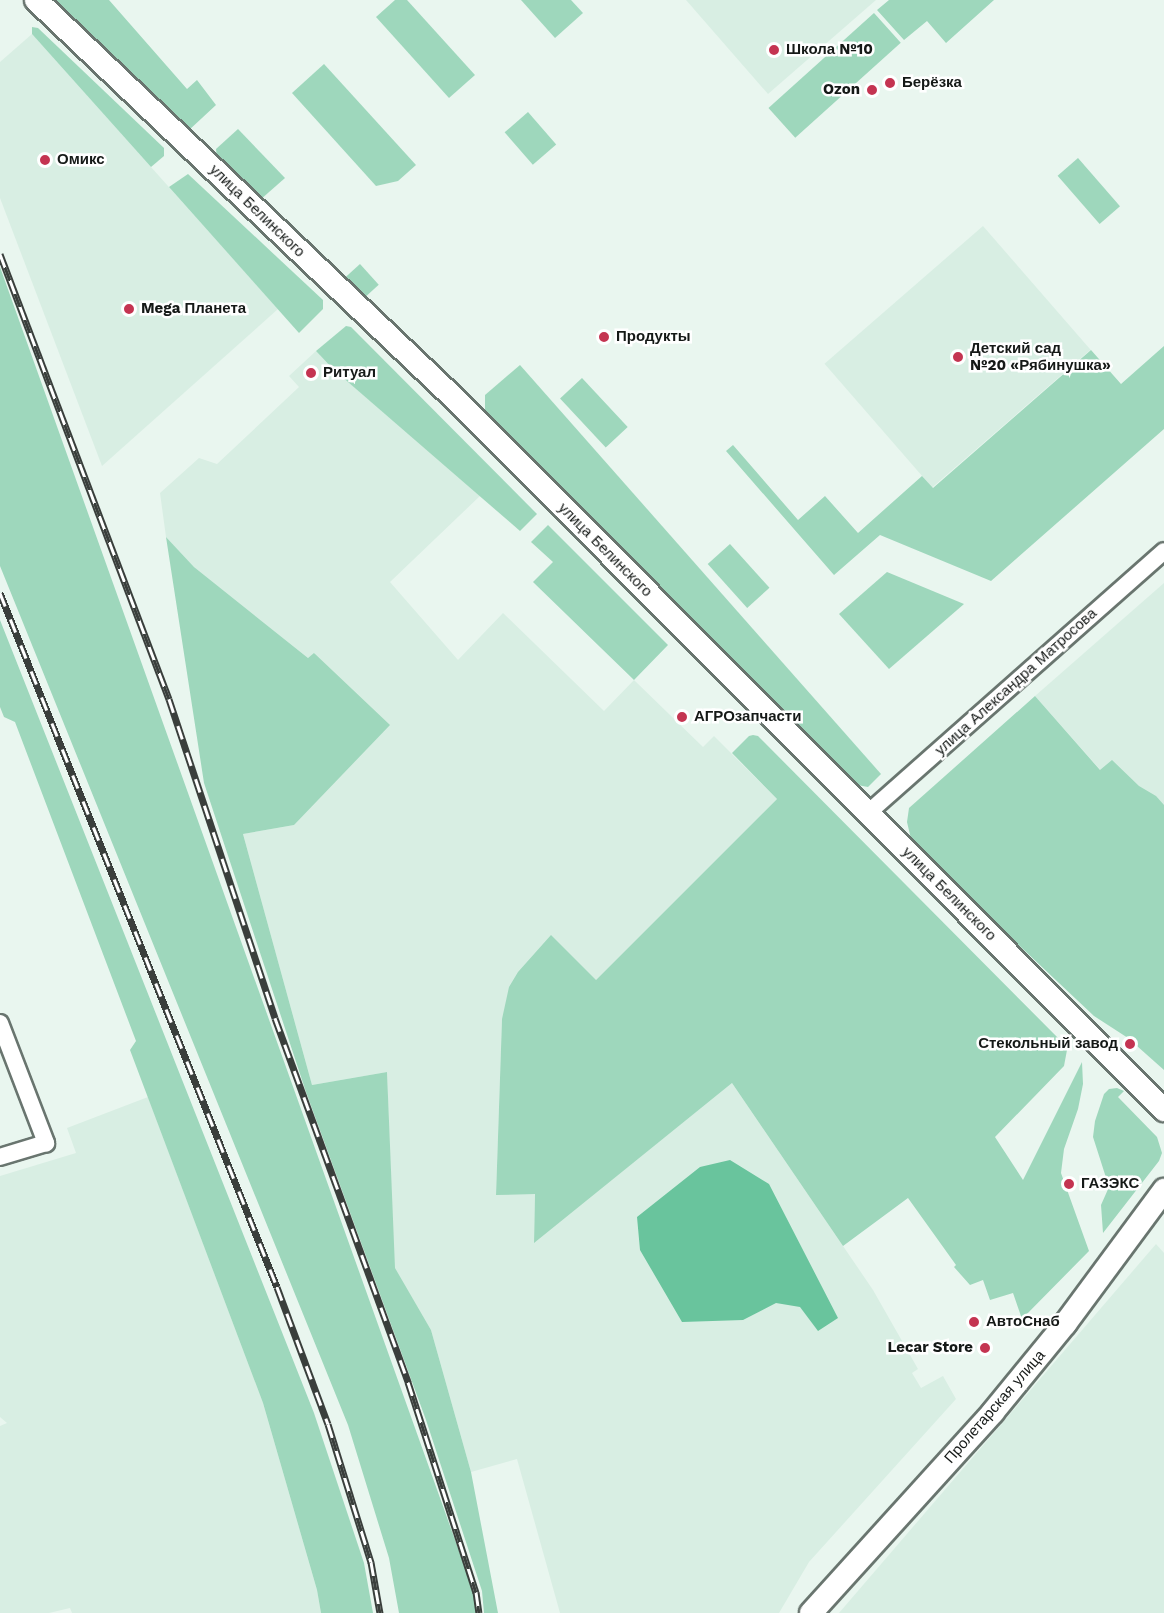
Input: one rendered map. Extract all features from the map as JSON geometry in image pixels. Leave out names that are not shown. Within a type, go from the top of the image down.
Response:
[{"type":"street","name":"улица Белинского","points":[[36,0],[456,400],[1164,1110]]},
{"type":"street","name":"улица Александра Матросова","points":[[868,813],[1164,551]]},
{"type":"street","points":[[0,1023],[46,1143],[0,1157]]},
{"type":"street","name":"Пролетарская улица","points":[[811,1613],[993,1413],[1065,1324],[1164,1190]]},
{"type":"shaded area","points":[[50,0],[109,0],[187,89],[197,80],[216,105],[188,131]]},
{"type":"shaded area","points":[[395,0],[407,0],[475,75],[449,98],[376,17]]},
{"type":"shaded area","points":[[521,0],[571,0],[583,13],[555,38]]},
{"type":"shaded area","name":"Школа №10","points":[[686,0],[876,0],[768,94]]},
{"type":"shaded area","points":[[889,0],[994,0],[946,43],[927,21],[904,40],[877,10]]},
{"type":"shaded area","points":[[874,13],[901,43],[795,138],[768,108]]},
{"type":"shaded area","points":[[32,27],[38,28],[164,148],[164,156],[151,167],[32,34]]},
{"type":"shaded area","points":[[32,34],[278,309],[102,466],[0,198],[0,62]]},
{"type":"shaded area","points":[[324,64],[416,165],[398,181],[376,186],[292,93]]},
{"type":"shaded area","points":[[528,112],[556,144],[533,165],[505,132]]},
{"type":"shaded area","points":[[238,129],[285,178],[260,200],[217,159],[216,149]]},
{"type":"shaded area","points":[[1078,158],[1120,206],[1100,224],[1058,176]]},
{"type":"shaded area","points":[[188,174],[323,300],[323,309],[299,333],[169,187]]},
{"type":"shaded area","name":"Детский сад №20 «Рябинушка»","points":[[983,226],[1091,350],[932,488],[825,364]]},
{"type":"shaded area","points":[[360,264],[379,285],[362,300],[343,279]]},
{"type":"shaded area","points":[[0,267],[474,1593],[476,1613],[399,1613],[389,1558],[348,1425],[0,566]]},
{"type":"shaded area","points":[[346,326],[351,327],[537,514],[520,531],[333,369],[316,351]]},
{"type":"shaded area","points":[[1164,346],[1164,429],[991,581],[880,535],[834,575],[726,451],[733,445],[798,520],[825,496],[858,533],[922,476],[933,488],[1091,350],[1121,384]]},
{"type":"shaded area","points":[[316,351],[333,369],[481,495],[390,582],[458,660],[503,613],[604,711],[634,680],[703,747],[714,736],[777,799],[596,980],[502,1019],[496,1194],[535,1193],[534,1242],[732,1083],[873,1290],[918,1369],[912,1373],[921,1388],[943,1376],[956,1399],[809,1562],[779,1613],[560,1613],[517,1459],[471,1472],[431,1330],[394,1268],[387,1072],[312,1085],[243,834],[294,825],[315,653],[308,658],[194,567],[166,537],[160,493],[199,458],[217,464],[299,387],[289,376]]},
{"type":"shaded area","points":[[520,365],[881,774],[868,787],[852,784],[485,416],[485,395]]},
{"type":"shaded area","points":[[582,378],[628,427],[606,447],[560,398]]},
{"type":"shaded area","points":[[548,525],[668,645],[634,680],[533,582],[553,562],[531,542]]},
{"type":"shaded area","points":[[166,537],[194,567],[308,658],[314,653],[390,725],[294,825],[243,834],[312,1085],[387,1072],[395,1268],[431,1330],[471,1472],[498,1613],[484,1613],[482,1591],[426,1420],[306,1092],[204,783]]},
{"type":"shaded area","points":[[730,544],[769,588],[747,608],[708,564]]},
{"type":"shaded area","points":[[887,572],[964,604],[889,669],[839,614]]},
{"type":"shaded area","points":[[1164,583],[1164,842],[1035,696]]},
{"type":"shaded area","points":[[0,620],[314,1413],[364,1563],[373,1613],[321,1613],[317,1590],[263,1403],[130,1050],[136,1041],[15,722],[4,717],[0,707]]},
{"type":"shaded area","points":[[1035,696],[1100,770],[1112,760],[1139,786],[1156,796],[1164,805],[1164,1070],[1128,1038],[1094,1016],[925,857],[911,839],[907,822],[909,808]]},
{"type":"shaded area","points":[[749,736],[758,736],[1062,1042],[1067,1050],[1064,1066],[995,1137],[1023,1180],[1082,1062],[1083,1084],[1078,1109],[1064,1149],[1061,1173],[1089,1251],[1022,1319],[1013,1293],[990,1300],[983,1280],[970,1285],[954,1267],[956,1265],[908,1198],[843,1246],[732,1083],[534,1243],[535,1194],[496,1195],[502,1019],[509,987],[518,972],[551,935],[596,980],[777,799],[732,753]]},
{"type":"shaded area","points":[[1117,1088],[1124,1091],[1118,1097],[1157,1137],[1162,1153],[1159,1161],[1103,1233],[1101,1205],[1109,1187],[1093,1137],[1095,1121],[1104,1094],[1109,1089]]},
{"type":"shaded area","points":[[148,1097],[263,1403],[317,1590],[321,1613],[72,1613],[70,1608],[49,1613],[0,1613],[0,1426],[7,1423],[0,1417],[0,1176],[76,1153],[67,1128]]},
{"type":"shaded area","points":[[730,1160],[769,1184],[838,1318],[818,1331],[800,1307],[776,1303],[743,1320],[682,1322],[640,1250],[637,1217],[700,1167]]},
{"type":"shaded area","points":[[1156,1244],[1164,1253],[1164,1613],[839,1613]]},
{"type":"railway","points":[[0,254],[169,699],[275,1018],[408,1382],[476,1592],[479,1613]]},
{"type":"railway","points":[[0,593],[277,1287],[328,1424],[371,1562],[380,1613]]},
{"type":"place","name":"Школа №10","points":[[774,50]]},
{"type":"place","name":"Берёзка","points":[[890,83]]},
{"type":"place","name":"Ozon","points":[[872,90]]},
{"type":"place","name":"Омикс","points":[[45,160]]},
{"type":"place","name":"Mega Планета","points":[[129,309]]},
{"type":"place","name":"Продукты","points":[[604,337]]},
{"type":"place","name":"Детский сад №20 «Рябинушка»","points":[[958,357]]},
{"type":"place","name":"Ритуал","points":[[311,373]]},
{"type":"place","name":"АГРОзапчасти","points":[[682,717]]},
{"type":"place","name":"Стекольный завод","points":[[1130,1044]]},
{"type":"place","name":"ГАЗЭКС","points":[[1069,1184]]},
{"type":"place","name":"АвтоСнаб","points":[[974,1322]]},
{"type":"place","name":"Lecar Store","points":[[985,1348]]}]
